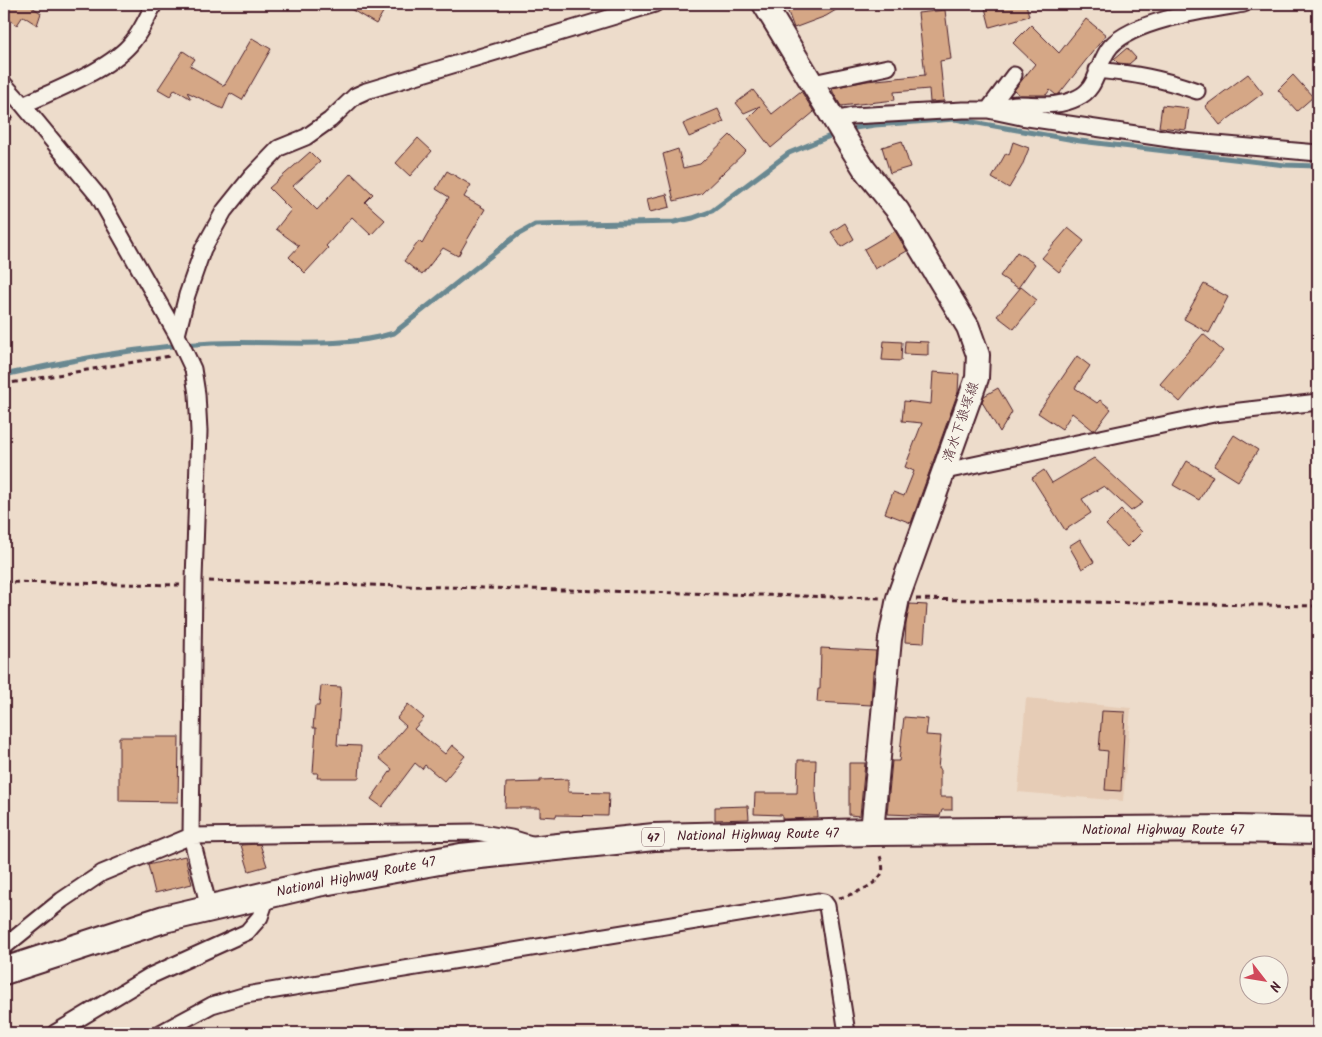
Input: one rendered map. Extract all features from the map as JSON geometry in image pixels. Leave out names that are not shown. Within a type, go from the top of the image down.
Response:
[{"type":"highway","name":"National Highway Route 47","points":[[4,971],[164,919],[318,882],[461,857],[544,848],[654,837],[872,832],[1234,829],[1318,831]]},
{"type":"main road","name":"清水下狼塚線","points":[[764,4],[866,170],[898,211],[968,327],[978,355],[977,378],[898,598],[890,639],[872,832]]},
{"type":"street","points":[[23,105],[91,72],[118,56],[133,41],[154,4]]},
{"type":"street","points":[[182,345],[187,295],[203,250],[224,211],[252,176],[279,148],[306,138],[330,120],[355,96],[366,91],[655,4]]},
{"type":"street","points":[[988,110],[1015,104],[1039,106],[1058,104],[1078,98],[1091,89],[1110,47],[1119,38],[1130,32],[1174,17],[1244,4]]},
{"type":"street","points":[[813,83],[888,67]]},
{"type":"street","points":[[1098,70],[1138,74],[1166,80],[1196,92]]},
{"type":"street","points":[[988,110],[1014,75]]},
{"type":"street","points":[[4,84],[99,197],[182,345],[193,369],[197,394],[199,431],[194,583],[191,836],[209,908]]},
{"type":"street","points":[[840,128],[852,116],[988,110],[1021,117],[1183,141],[1318,153]]},
{"type":"street","points":[[945,471],[1214,414],[1318,402]]},
{"type":"street","points":[[4,947],[62,900],[102,872],[191,836],[476,832],[511,838],[544,848]]},
{"type":"street","points":[[55,1033],[150,976],[247,932],[260,917],[268,894]]},
{"type":"street","points":[[160,1033],[212,1005],[246,995],[818,901],[824,902],[827,906],[830,919],[847,1033]]},
{"type":"path","points":[[4,384],[182,345]]},
{"type":"path","points":[[4,582],[194,583],[1318,606]]},
{"type":"path","points":[[824,902],[855,894],[882,873],[882,863],[872,832]]},
{"type":"shaded area","points":[[1316,612],[1318,612],[1318,729],[1311,728]]},
{"type":"shaded area","points":[[1026,698],[1131,708],[1123,801],[1018,792]]},
{"type":"building","points":[[4,4],[30,4],[41,13],[37,25],[23,16],[17,25],[4,16]]},
{"type":"building","points":[[342,4],[388,4],[376,24]]},
{"type":"building","points":[[785,4],[846,4],[826,16],[794,28]]},
{"type":"building","points":[[984,4],[1026,4],[1029,16],[990,27]]},
{"type":"building","points":[[945,10],[951,59],[940,61],[944,101],[930,102],[929,89],[894,92],[895,100],[841,106],[832,88],[867,81],[925,75],[918,13]]},
{"type":"building","points":[[1086,19],[1106,35],[1059,94],[1056,95],[1050,90],[1046,95],[1020,95],[1014,90],[1035,64],[1013,43],[1031,25],[1059,53]]},
{"type":"building","points":[[252,38],[271,49],[242,100],[230,93],[223,109],[187,92],[191,99],[175,89],[170,96],[158,89],[183,51],[195,59],[190,66],[224,86]]},
{"type":"building","points":[[1127,48],[1136,58],[1129,64],[1118,63],[1114,59]]},
{"type":"building","points":[[1248,74],[1263,93],[1220,125],[1205,106]]},
{"type":"building","points":[[1293,75],[1313,97],[1297,111],[1278,90]]},
{"type":"building","points":[[753,90],[772,114],[801,91],[814,112],[771,148],[748,118],[760,106],[744,113],[736,103]]},
{"type":"building","points":[[1162,105],[1189,108],[1186,130],[1159,127]]},
{"type":"building","points":[[718,109],[724,122],[689,137],[683,124]]},
{"type":"building","points":[[730,135],[746,151],[701,194],[674,201],[663,154],[678,149],[683,168],[700,164]]},
{"type":"building","points":[[418,138],[432,151],[410,176],[396,163]]},
{"type":"building","points":[[902,141],[910,167],[890,173],[882,147]]},
{"type":"building","points":[[1013,142],[1029,148],[1022,166],[1009,188],[992,178],[1006,153],[1009,155]]},
{"type":"building","points":[[310,152],[320,162],[293,186],[317,210],[351,173],[373,194],[365,202],[385,220],[371,235],[352,217],[326,246],[328,248],[305,273],[289,257],[299,246],[276,229],[291,210],[269,188]]},
{"type":"building","points":[[447,171],[471,185],[464,197],[485,209],[458,256],[443,248],[422,275],[404,261],[419,241],[422,244],[449,197],[436,189]]},
{"type":"building","points":[[667,194],[670,207],[650,212],[647,199]]},
{"type":"building","points":[[845,223],[854,239],[841,247],[831,232]]},
{"type":"building","points":[[1068,228],[1084,241],[1059,272],[1042,258]]},
{"type":"building","points":[[895,231],[907,251],[875,269],[864,249]]},
{"type":"building","points":[[1017,252],[1035,264],[1018,288],[1000,276]]},
{"type":"building","points":[[1204,284],[1228,297],[1209,333],[1184,319]]},
{"type":"building","points":[[1021,287],[1037,300],[1014,329],[997,316]]},
{"type":"building","points":[[1203,334],[1223,351],[1180,402],[1160,384]]},
{"type":"building","points":[[884,341],[902,342],[901,361],[882,360]]},
{"type":"building","points":[[905,341],[928,342],[928,355],[904,354]]},
{"type":"building","points":[[1077,356],[1090,366],[1075,388],[1097,403],[1100,400],[1111,409],[1095,430],[1072,413],[1062,429],[1038,413]]},
{"type":"building","points":[[933,372],[959,374],[958,392],[911,523],[885,513],[893,492],[904,496],[914,471],[905,467],[922,423],[902,421],[904,401],[931,404]]},
{"type":"building","points":[[998,388],[1012,412],[1000,432],[982,402],[984,396]]},
{"type":"building","points":[[1234,435],[1258,450],[1238,481],[1214,466]]},
{"type":"building","points":[[1094,458],[1143,503],[1131,511],[1104,486],[1082,499],[1091,513],[1065,530],[1032,478],[1044,470],[1052,483]]},
{"type":"building","points":[[1187,461],[1213,476],[1199,500],[1173,485]]},
{"type":"building","points":[[1121,510],[1142,532],[1127,547],[1106,525]]},
{"type":"building","points":[[1080,539],[1094,562],[1082,569],[1069,546]]},
{"type":"building","points":[[910,604],[927,605],[924,643],[905,642]]},
{"type":"building","points":[[821,648],[876,651],[871,705],[817,702],[818,689],[820,689]]},
{"type":"building","points":[[321,686],[341,687],[337,745],[361,746],[359,778],[317,778],[318,773],[313,773],[316,728],[313,728],[315,706],[319,706]]},
{"type":"building","points":[[408,704],[424,718],[414,729],[445,754],[452,745],[465,756],[444,781],[425,765],[422,769],[415,763],[382,807],[371,799],[392,769],[379,758],[406,726],[397,718]]},
{"type":"building","points":[[1102,711],[1125,712],[1121,791],[1105,790],[1108,751],[1099,750]]},
{"type":"building","points":[[904,717],[928,719],[926,735],[941,736],[938,769],[940,769],[940,797],[952,797],[952,810],[942,810],[940,816],[887,814],[892,761],[899,761]]},
{"type":"building","points":[[119,737],[179,737],[178,802],[119,801]]},
{"type":"building","points":[[798,760],[816,760],[815,793],[818,818],[782,819],[782,815],[754,814],[755,793],[797,793]]},
{"type":"building","points":[[849,763],[865,763],[860,816],[849,815]]},
{"type":"building","points":[[568,779],[568,792],[609,793],[608,816],[540,816],[540,808],[505,808],[506,783]]},
{"type":"building","points":[[748,806],[749,819],[715,820],[715,807]]},
{"type":"building","points":[[260,844],[267,866],[249,871],[241,845]]},
{"type":"building","points":[[185,856],[192,884],[155,893],[148,865]]},
{"type":"waterway","points":[[848,129],[955,119],[1080,141],[1285,165],[1318,166]]},
{"type":"waterway","points":[[4,375],[82,359],[160,347],[235,342],[328,343],[373,338],[394,333],[517,235],[535,225],[674,222],[693,218],[712,211],[789,153],[835,134]]}]
